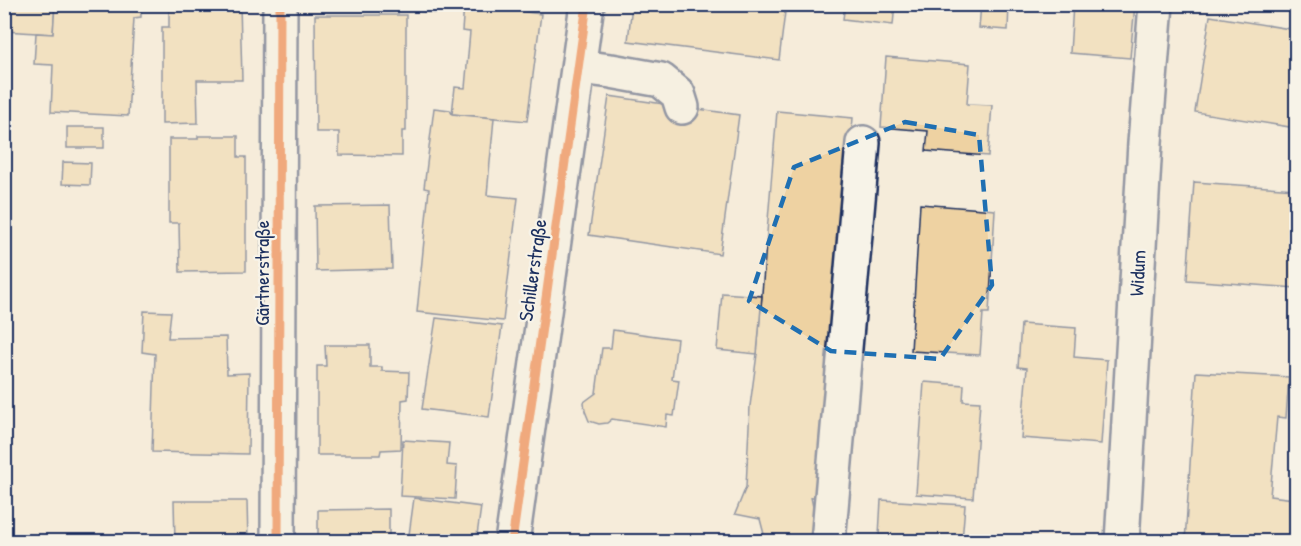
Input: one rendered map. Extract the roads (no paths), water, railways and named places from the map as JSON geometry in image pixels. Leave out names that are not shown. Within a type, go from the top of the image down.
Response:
[{"type":"street","name":"Gärtnerstraße","points":[[278,542],[280,4]]},
{"type":"street","name":"Schillerstraße","points":[[512,542],[588,4]]},
{"type":"street","name":"Widum","points":[[1122,542],[1144,155],[1156,4]]},
{"type":"street","points":[[579,67],[661,80],[678,94],[682,107]]},
{"type":"street","points":[[828,542],[863,143]]},
{"type":"street","points":[[849,542],[868,324]]}]
